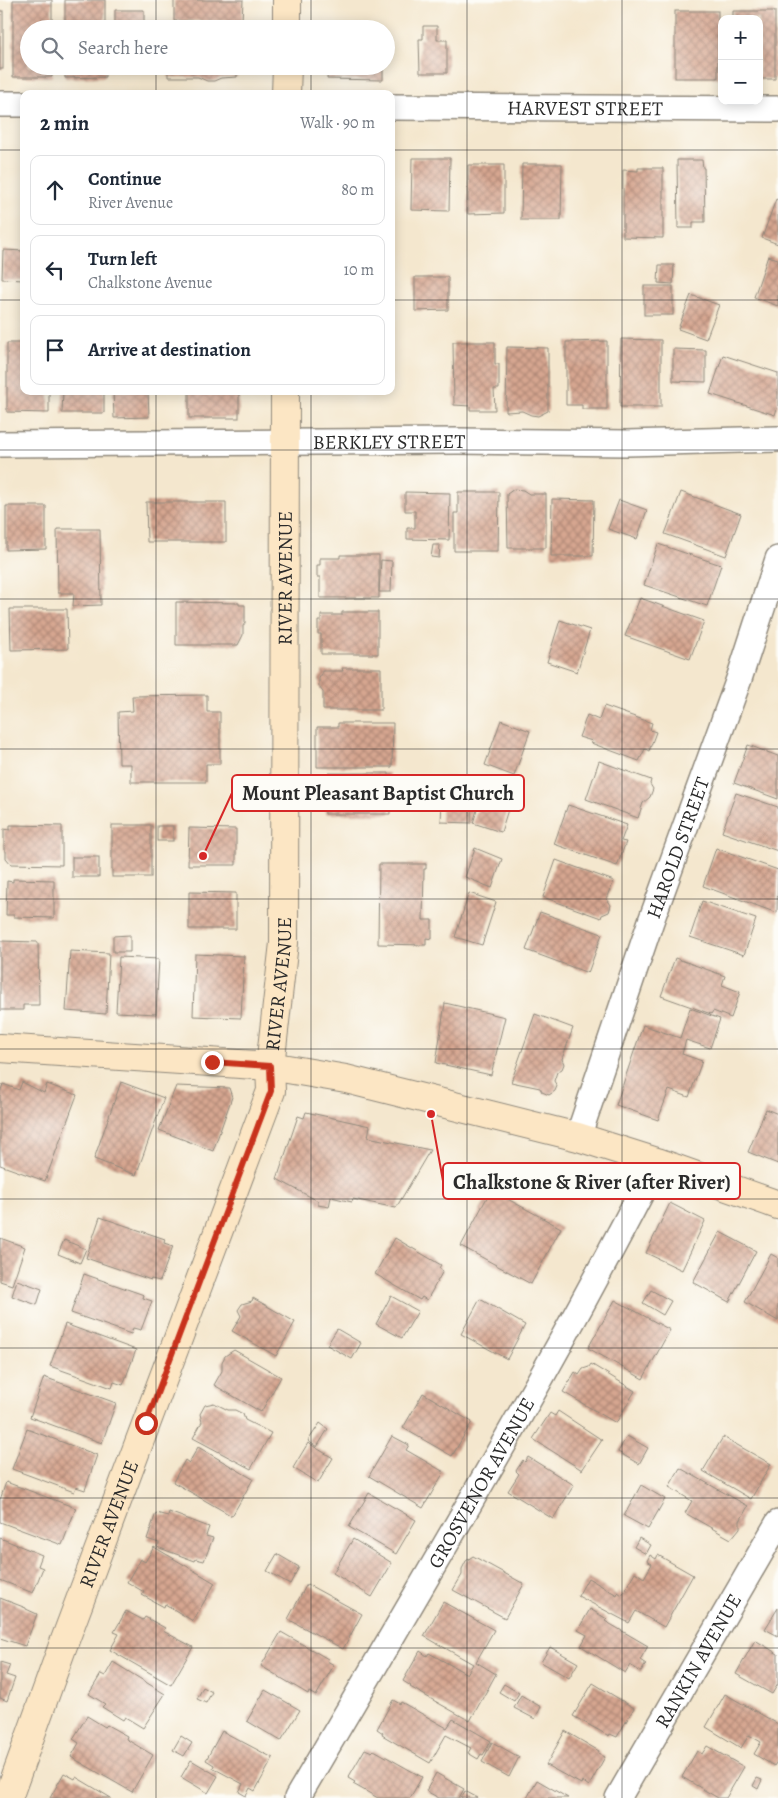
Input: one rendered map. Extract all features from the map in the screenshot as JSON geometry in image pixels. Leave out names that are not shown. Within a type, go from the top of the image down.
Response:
[{"type":"street","points":[[287,0],[287,20]]},
{"type":"street","points":[[286,90],[287,75]]},
{"type":"street","points":[[0,104],[20,104]]},
{"type":"street","name":"HARVEST STREET","points":[[395,107],[778,109]]},
{"type":"street","name":"RIVER AVENUE","points":[[8,1798],[62,1648],[271,1091],[270,1066],[284,943],[285,395]]},
{"type":"street","name":"BERKLEY STREET","points":[[0,444],[458,441],[627,443],[778,439]]},
{"type":"street","name":"HAROLD STREET","points":[[578,1137],[651,921],[739,679],[778,559]]},
{"type":"street","points":[[0,1048],[270,1066],[346,1079],[578,1137],[657,1162],[778,1205]]},
{"type":"street","name":"GROSVENOR AVENUE","points":[[297,1798],[580,1308],[657,1162]]},
{"type":"street","name":"RANKIN AVENUE","points":[[618,1798],[778,1523]]},
{"type":"building","points":[[13,0],[52,0],[52,20],[20,20],[20,75],[52,75],[52,77],[13,77]]},
{"type":"building","points":[[65,0],[105,0],[105,20],[65,20]]},
{"type":"building","points":[[174,0],[243,0],[242,20],[174,20]]},
{"type":"building","points":[[115,10],[144,10],[144,20],[115,20]]},
{"type":"building","points":[[0,11],[3,11],[3,69],[0,69]]},
{"type":"building","points":[[675,11],[718,11],[718,78],[675,78]]},
{"type":"building","points":[[733,11],[775,11],[775,79],[763,79],[763,15],[733,15]]},
{"type":"building","points":[[423,26],[437,26],[437,40],[447,40],[447,73],[420,73],[419,39],[423,39]]},
{"type":"building","points":[[65,75],[105,75],[105,77],[65,78]]},
{"type":"building","points":[[168,75],[237,75],[237,77],[221,78],[214,81],[207,81],[198,77],[168,77]]},
{"type":"building","points":[[327,75],[383,75],[383,80],[327,79]]},
{"type":"building","points":[[412,158],[450,158],[449,211],[411,210]]},
{"type":"building","points":[[677,160],[702,160],[704,168],[705,222],[693,222],[693,228],[678,228]]},
{"type":"building","points":[[522,164],[562,164],[561,220],[521,220]]},
{"type":"building","points":[[468,165],[504,165],[504,213],[468,214]]},
{"type":"building","points":[[638,168],[663,168],[663,238],[623,237],[623,170],[638,171]]},
{"type":"building","points":[[776,199],[778,200],[778,244],[762,238]]},
{"type":"building","points":[[3,250],[20,251],[20,280],[2,279]]},
{"type":"building","points":[[768,256],[778,259],[778,306],[754,297]]},
{"type":"building","points":[[659,265],[674,265],[673,284],[658,283]]},
{"type":"building","points":[[415,277],[448,277],[448,310],[415,311]]},
{"type":"building","points":[[644,286],[673,286],[673,315],[644,315]]},
{"type":"building","points":[[691,295],[719,305],[706,339],[678,329]]},
{"type":"building","points":[[621,339],[661,340],[661,407],[620,407]]},
{"type":"building","points":[[607,341],[607,409],[582,409],[582,405],[566,405],[566,342]]},
{"type":"building","points":[[453,342],[495,342],[495,364],[499,364],[499,389],[494,389],[495,410],[470,410],[470,406],[454,405]]},
{"type":"building","points":[[7,343],[20,343],[20,395],[49,395],[49,413],[7,412]]},
{"type":"building","points":[[507,347],[548,348],[548,411],[538,416],[522,411],[506,412]]},
{"type":"building","points":[[673,349],[706,350],[706,382],[673,381]]},
{"type":"building","points":[[723,355],[778,373],[778,405],[775,415],[710,394]]},
{"type":"building","points":[[63,395],[104,395],[104,413],[62,413]]},
{"type":"building","points":[[113,395],[148,395],[149,417],[114,418]]},
{"type":"building","points":[[189,395],[239,395],[239,418],[189,418]]},
{"type":"building","points":[[514,489],[523,490],[529,494],[546,494],[546,548],[508,548],[507,494]]},
{"type":"building","points":[[405,492],[450,493],[449,540],[407,539],[407,528],[415,528],[415,511],[405,511]]},
{"type":"building","points":[[458,492],[499,492],[498,551],[454,551],[454,513],[458,513]]},
{"type":"building","points":[[681,492],[741,514],[726,556],[665,534]]},
{"type":"building","points":[[552,499],[594,500],[593,556],[551,556]]},
{"type":"building","points":[[619,500],[647,510],[637,539],[608,529]]},
{"type":"building","points":[[146,502],[226,502],[226,542],[147,542]]},
{"type":"building","points":[[6,506],[46,506],[46,549],[6,550]]},
{"type":"building","points":[[57,529],[100,529],[101,605],[73,606],[74,593],[58,593]]},
{"type":"building","points":[[658,544],[721,565],[707,606],[644,585]]},
{"type":"building","points":[[433,545],[440,545],[439,558],[431,557]]},
{"type":"building","points":[[340,555],[379,555],[379,598],[320,598],[320,577],[317,577],[317,565],[320,565],[320,558],[340,558]]},
{"type":"building","points":[[381,560],[392,561],[391,592],[379,592]]},
{"type":"building","points":[[640,598],[704,621],[690,659],[625,636]]},
{"type":"building","points":[[176,602],[239,603],[239,605],[245,605],[243,635],[238,645],[176,645]]},
{"type":"building","points":[[10,609],[67,609],[68,649],[11,650]]},
{"type":"building","points":[[342,612],[378,612],[378,654],[321,654],[321,634],[318,634],[318,621],[321,621],[321,615],[342,615]]},
{"type":"building","points":[[560,620],[590,630],[577,672],[547,662]]},
{"type":"building","points":[[342,668],[381,668],[381,710],[323,710],[323,692],[319,687],[319,678],[322,671],[343,671]]},
{"type":"building","points":[[207,695],[207,712],[220,712],[220,764],[206,764],[206,782],[131,782],[131,764],[119,764],[118,712],[133,711],[132,696]]},
{"type":"building","points":[[604,706],[652,723],[650,730],[656,732],[649,751],[645,749],[639,761],[579,737],[587,715],[599,720]]},
{"type":"building","points":[[501,720],[530,731],[514,776],[485,765]]},
{"type":"building","points":[[338,723],[393,723],[392,767],[317,767],[317,727],[338,727]]},
{"type":"building","points":[[748,745],[778,756],[778,799],[734,783]]},
{"type":"building","points":[[599,761],[651,780],[650,784],[653,789],[650,797],[643,803],[638,818],[586,799]]},
{"type":"building","points":[[329,773],[389,773],[390,814],[325,814],[324,789],[329,789]]},
{"type":"building","points":[[443,777],[472,778],[471,823],[441,822]]},
{"type":"building","points":[[736,793],[778,807],[778,851],[722,832]]},
{"type":"building","points":[[482,794],[510,803],[501,832],[473,823]]},
{"type":"building","points":[[568,805],[627,825],[621,841],[626,842],[617,866],[554,844]]},
{"type":"building","points":[[10,825],[62,826],[62,865],[11,864],[6,858],[6,851],[4,850],[4,829],[10,830]]},
{"type":"building","points":[[112,825],[151,825],[151,877],[112,877]]},
{"type":"building","points":[[157,826],[173,826],[173,841],[157,841]]},
{"type":"building","points":[[189,828],[236,829],[236,865],[188,865]]},
{"type":"building","points":[[475,848],[502,859],[492,888],[465,877]]},
{"type":"building","points":[[716,848],[778,870],[777,913],[703,886]]},
{"type":"building","points":[[72,857],[99,857],[99,877],[72,877]]},
{"type":"building","points":[[556,860],[614,881],[607,899],[611,905],[609,912],[602,915],[601,918],[543,897]]},
{"type":"building","points":[[379,864],[426,864],[426,869],[424,869],[423,920],[432,920],[432,939],[426,938],[426,945],[378,944]]},
{"type":"building","points":[[13,879],[54,880],[54,918],[6,915],[7,881],[13,882]]},
{"type":"building","points":[[189,892],[236,893],[236,929],[189,929]]},
{"type":"building","points":[[469,893],[496,902],[482,945],[455,937]]},
{"type":"building","points":[[702,901],[756,919],[744,955],[690,937]]},
{"type":"building","points":[[540,912],[602,934],[588,973],[526,950]]},
{"type":"building","points":[[130,935],[130,952],[113,952],[113,936]]},
{"type":"building","points":[[0,941],[38,942],[39,1005],[23,1005],[23,1010],[0,1010]]},
{"type":"building","points":[[70,951],[109,953],[106,1014],[66,1011]]},
{"type":"building","points":[[195,954],[244,956],[241,1018],[193,1016]]},
{"type":"building","points":[[119,957],[159,959],[156,1014],[116,1012]]},
{"type":"building","points":[[675,958],[725,976],[722,985],[740,992],[731,1018],[713,1011],[711,1014],[661,996]]},
{"type":"building","points":[[445,1003],[505,1017],[491,1075],[436,1063]]},
{"type":"building","points":[[690,1008],[720,1019],[710,1048],[686,1040],[682,1054],[702,1061],[689,1097],[669,1090],[658,1120],[616,1105],[643,1025],[680,1038]]},
{"type":"building","points":[[535,1014],[573,1028],[562,1059],[564,1064],[562,1069],[557,1072],[554,1081],[557,1086],[555,1091],[549,1095],[542,1092],[540,1088],[511,1082]]},
{"type":"building","points":[[22,1082],[44,1093],[47,1084],[77,1095],[45,1181],[0,1165],[0,1093],[3,1084],[19,1090]]},
{"type":"building","points":[[121,1082],[164,1098],[136,1175],[94,1159]]},
{"type":"building","points":[[176,1086],[229,1088],[232,1097],[213,1151],[159,1130]]},
{"type":"building","points":[[766,1109],[778,1114],[778,1164],[748,1152]]},
{"type":"building","points":[[306,1112],[370,1126],[368,1137],[430,1150],[396,1208],[353,1199],[352,1202],[331,1197],[329,1207],[318,1205],[318,1201],[277,1179],[298,1116],[304,1118]]},
{"type":"building","points":[[491,1190],[561,1228],[531,1284],[461,1246]]},
{"type":"building","points":[[670,1203],[705,1221],[682,1270],[646,1253]]},
{"type":"building","points":[[100,1217],[165,1239],[164,1243],[173,1246],[160,1281],[151,1280],[86,1258]]},
{"type":"building","points":[[720,1232],[756,1251],[729,1302],[693,1282]]},
{"type":"building","points":[[0,1238],[25,1247],[12,1285],[0,1281]]},
{"type":"building","points":[[395,1238],[441,1265],[439,1268],[443,1271],[427,1300],[422,1297],[420,1300],[375,1274]]},
{"type":"building","points":[[64,1240],[86,1249],[80,1263],[58,1254]]},
{"type":"building","points":[[771,1254],[778,1258],[778,1321],[745,1302]]},
{"type":"building","points":[[84,1274],[144,1295],[143,1298],[152,1301],[141,1330],[133,1328],[131,1334],[71,1313]]},
{"type":"building","points":[[17,1280],[42,1289],[37,1305],[12,1296]]},
{"type":"building","points":[[651,1290],[671,1301],[663,1315],[643,1303]]},
{"type":"building","points":[[391,1296],[418,1311],[402,1338],[376,1324]]},
{"type":"building","points":[[253,1298],[295,1322],[276,1356],[232,1331],[241,1316],[238,1310],[242,1304],[252,1301]]},
{"type":"building","points":[[480,1299],[525,1325],[507,1359],[461,1334]]},
{"type":"building","points":[[615,1300],[670,1330],[643,1379],[588,1348]]},
{"type":"building","points":[[65,1324],[136,1350],[123,1385],[114,1382],[112,1388],[50,1366]]},
{"type":"building","points":[[337,1329],[361,1343],[352,1359],[327,1345]]},
{"type":"building","points":[[234,1350],[281,1377],[261,1412],[214,1385],[222,1371],[222,1362],[225,1356]]},
{"type":"building","points":[[591,1364],[635,1391],[616,1423],[563,1392],[575,1372],[579,1375],[583,1369]]},
{"type":"building","points":[[44,1377],[116,1403],[102,1443],[30,1417]]},
{"type":"building","points":[[423,1393],[472,1422],[452,1456],[403,1428]]},
{"type":"building","points":[[214,1403],[228,1410],[235,1410],[243,1414],[245,1420],[271,1433],[251,1469],[193,1438],[202,1422],[200,1414],[205,1405]]},
{"type":"building","points":[[558,1411],[602,1440],[582,1470],[533,1439],[550,1413],[555,1416]]},
{"type":"building","points":[[320,1423],[328,1429],[317,1447],[308,1441]]},
{"type":"building","points":[[27,1429],[97,1455],[85,1490],[76,1487],[74,1492],[12,1469]]},
{"type":"building","points":[[392,1436],[409,1445],[406,1450],[444,1472],[423,1508],[369,1476]]},
{"type":"building","points":[[627,1436],[648,1448],[639,1464],[618,1452]]},
{"type":"building","points":[[723,1437],[771,1464],[751,1499],[703,1471]]},
{"type":"building","points":[[308,1443],[333,1458],[318,1483],[293,1468]]},
{"type":"building","points":[[198,1447],[253,1479],[232,1516],[173,1482],[185,1460],[189,1463]]},
{"type":"building","points":[[528,1457],[574,1485],[553,1519],[508,1491],[519,1474],[516,1471],[523,1460],[525,1462]]},
{"type":"building","points":[[680,1468],[748,1506],[740,1521],[740,1528],[731,1539],[685,1513],[692,1501],[669,1487]]},
{"type":"building","points":[[6,1482],[76,1508],[62,1545],[0,1522],[0,1500]]},
{"type":"building","points":[[641,1485],[665,1499],[648,1529],[624,1516]]},
{"type":"building","points":[[369,1493],[416,1520],[396,1554],[349,1527]]},
{"type":"building","points":[[169,1512],[209,1527],[206,1536],[213,1538],[204,1561],[196,1559],[195,1561],[157,1547],[159,1543],[147,1539],[156,1513],[168,1516]]},
{"type":"building","points":[[0,1538],[42,1555],[38,1566],[43,1568],[33,1593],[0,1580]]},
{"type":"building","points":[[639,1538],[651,1545],[646,1554],[634,1547]]},
{"type":"building","points":[[353,1539],[392,1563],[372,1597],[333,1573]]},
{"type":"building","points":[[154,1547],[215,1583],[193,1621],[165,1604],[164,1607],[142,1595],[144,1592],[127,1582],[140,1559],[145,1562]]},
{"type":"building","points":[[277,1554],[299,1567],[290,1584],[267,1571]]},
{"type":"building","points":[[650,1555],[656,1559],[658,1555],[693,1575],[664,1627],[636,1611],[629,1623],[578,1596],[588,1578],[617,1595],[618,1592],[622,1595],[635,1572],[644,1578],[652,1564],[647,1561]]},
{"type":"building","points":[[473,1556],[524,1584],[505,1618],[453,1590],[462,1575],[462,1569],[466,1561]]},
{"type":"building","points":[[307,1584],[362,1614],[343,1649],[288,1619]]},
{"type":"building","points":[[0,1598],[37,1614],[25,1646],[0,1638]]},
{"type":"building","points":[[443,1602],[494,1630],[476,1662],[496,1674],[470,1721],[410,1687],[403,1681],[420,1651],[427,1656],[429,1653],[467,1674],[473,1664],[424,1636]]},
{"type":"building","points":[[778,1608],[778,1636],[765,1629]]},
{"type":"building","points":[[590,1609],[607,1619],[605,1621],[648,1646],[640,1660],[646,1664],[641,1672],[630,1665],[625,1673],[581,1646],[587,1635],[578,1630]]},
{"type":"building","points":[[126,1611],[143,1620],[145,1617],[165,1628],[163,1631],[193,1647],[171,1685],[110,1650],[119,1634],[114,1632]]},
{"type":"building","points":[[281,1632],[328,1659],[327,1661],[334,1665],[316,1696],[309,1692],[308,1694],[261,1666]]},
{"type":"building","points":[[755,1640],[778,1654],[778,1684],[772,1694],[736,1674]]},
{"type":"building","points":[[550,1647],[578,1663],[569,1678],[541,1662]]},
{"type":"building","points":[[0,1662],[10,1665],[6,1675],[15,1678],[7,1701],[0,1698]]},
{"type":"building","points":[[113,1662],[165,1694],[143,1728],[125,1717],[123,1720],[102,1707],[105,1704],[89,1694],[101,1674],[105,1676]]},
{"type":"building","points":[[593,1683],[634,1708],[617,1737],[610,1734],[609,1736],[573,1716]]},
{"type":"building","points":[[504,1684],[519,1693],[514,1701],[499,1692]]},
{"type":"building","points":[[203,1687],[212,1692],[206,1703],[197,1699]]},
{"type":"building","points":[[265,1690],[300,1710],[281,1741],[247,1721]]},
{"type":"building","points":[[725,1694],[778,1724],[778,1760],[774,1766],[754,1754],[761,1742],[749,1735],[741,1748],[706,1727]]},
{"type":"building","points":[[521,1695],[541,1707],[535,1719],[514,1708]]},
{"type":"building","points":[[393,1700],[400,1704],[401,1702],[447,1728],[453,1719],[491,1741],[483,1755],[481,1754],[478,1759],[468,1753],[471,1748],[446,1735],[430,1763],[382,1735],[383,1733],[377,1729]]},
{"type":"building","points":[[87,1716],[105,1727],[107,1725],[127,1736],[126,1739],[153,1755],[132,1792],[71,1757],[79,1743],[73,1739]]},
{"type":"building","points":[[222,1731],[273,1758],[255,1791],[250,1788],[246,1796],[239,1792],[243,1784],[213,1768],[214,1765],[206,1760]]},
{"type":"building","points":[[565,1731],[599,1751],[598,1753],[605,1757],[589,1786],[582,1781],[581,1784],[546,1765]]},
{"type":"building","points":[[181,1736],[192,1743],[184,1756],[173,1750]]},
{"type":"building","points":[[492,1742],[519,1757],[509,1777],[482,1762]]},
{"type":"building","points":[[707,1746],[744,1767],[726,1798],[718,1798],[682,1777],[697,1751],[702,1754]]},
{"type":"building","points":[[365,1749],[372,1752],[374,1750],[422,1777],[410,1798],[378,1798],[353,1784],[355,1782],[348,1778]]},
{"type":"building","points":[[191,1760],[218,1776],[208,1793],[181,1777]]},
{"type":"building","points":[[64,1773],[75,1779],[76,1777],[111,1798],[50,1798]]},
{"type":"building","points":[[436,1773],[464,1789],[459,1798],[439,1798],[426,1791]]},
{"type":"building","points":[[757,1778],[762,1780],[758,1789],[753,1786]]},
{"type":"building","points":[[537,1780],[568,1798],[527,1798]]},
{"type":"building","points":[[465,1791],[478,1798],[461,1798]]},
{"type":"place","name":"Mount Pleasant Baptist Church","points":[[203,856]]},
{"type":"place","name":"Chalkstone & River (after River)","points":[[431,1114]]},
{"type":"route","points":[[146,1423],[271,1091],[270,1066],[212,1062]]}]
